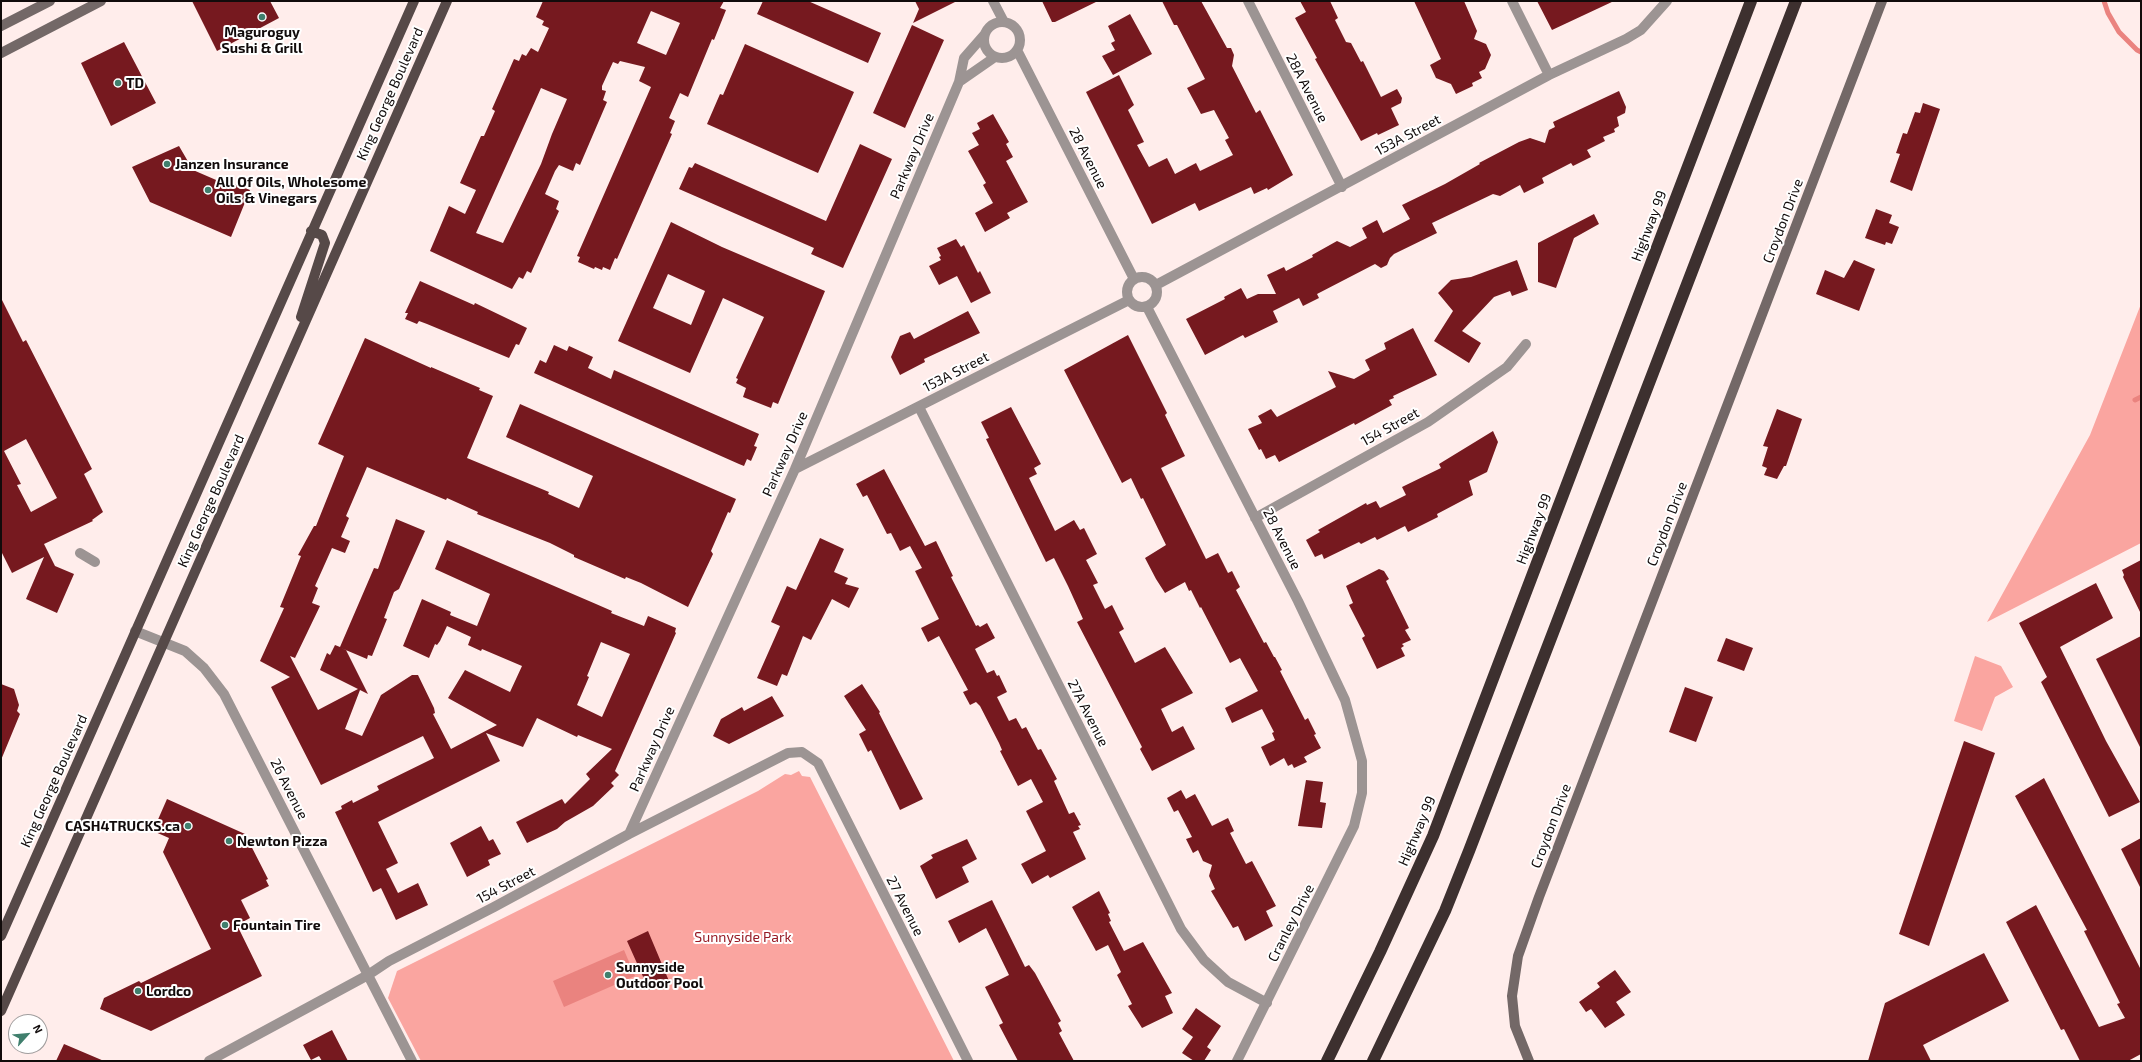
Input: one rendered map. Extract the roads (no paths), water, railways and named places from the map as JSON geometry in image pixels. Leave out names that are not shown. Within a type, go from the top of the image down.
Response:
[{"type":"highway","name":"Highway 99","points":[[1327,1061],[1380,952],[1433,836],[1751,1]]},
{"type":"highway","points":[[1373,1061],[1453,891],[1796,1]]},
{"type":"main road","name":"King George Boulevard","points":[[1,936],[311,231],[414,1]]},
{"type":"main road","name":"King George Boulevard","points":[[1,1011],[447,1]]},
{"type":"main road","points":[[286,365],[325,243],[322,236],[311,231]]},
{"type":"street","points":[[1,26],[50,1]]},
{"type":"street","points":[[1,53],[102,1]]},
{"type":"street","points":[[993,1],[1004,22]]},
{"type":"street","name":"28A Avenue","points":[[1248,1],[1342,187]]},
{"type":"street","points":[[1512,1],[1549,75]]},
{"type":"street","name":"153A Street","points":[[1156,285],[1342,187],[1549,75],[1626,39],[1641,30],[1667,1]]},
{"type":"street","name":"Croydon Drive","points":[[1529,1061],[1515,1026],[1512,996],[1518,956],[1539,897],[1882,1]]},
{"type":"street","points":[[959,82],[995,57],[1007,58],[1017,50],[1019,45],[1018,33],[1010,24],[1004,22],[992,25],[985,34],[984,45],[995,57]]},
{"type":"street","name":"Parkway Drive","points":[[629,834],[795,469],[959,82],[964,58],[985,34]]},
{"type":"street","name":"28 Avenue","points":[[1017,50],[1134,279]]},
{"type":"street","points":[[1144,277],[1149,278],[1156,285],[1156,298],[1147,307],[1137,306],[1129,300],[1127,290],[1134,279],[1144,277]]},
{"type":"street","name":"153A Street","points":[[795,469],[1129,300]]},
{"type":"street","name":"28 Avenue","points":[[1147,307],[1255,518],[1345,700],[1362,761],[1362,793]]},
{"type":"street","name":"154 Street","points":[[1255,518],[1428,422],[1507,367],[1526,344]]},
{"type":"street","name":"27A Avenue","points":[[919,406],[1181,929],[1204,960],[1223,978],[1266,1003]]},
{"type":"street","points":[[80,553],[94,562]]},
{"type":"street","name":"26 Avenue","points":[[135,631],[185,651],[204,668],[224,694],[412,1061]]},
{"type":"street","name":"154 Street","points":[[209,1061],[368,975],[389,962],[629,834],[788,753],[802,752],[818,764]]},
{"type":"street","name":"27 Avenue","points":[[818,764],[968,1061]]},
{"type":"street","name":"Cranley Drive","points":[[1237,1061],[1354,826],[1362,793]]},
{"type":"waterway","points":[[2104,1],[2108,13],[2119,32],[2137,50],[2141,52]]},
{"type":"waterway","points":[[2135,400],[2141,397]]},
{"type":"place","name":"Maguroguy Sushi & Grill","points":[[262,17]]},
{"type":"place","name":"TD","points":[[118,83]]},
{"type":"place","name":"Janzen Insurance","points":[[167,164]]},
{"type":"place","name":"All Of Oils, Wholesome Oils & Vinegars","points":[[208,190]]},
{"type":"place","name":"CASH4TRUCKS.ca","points":[[188,826]]},
{"type":"place","name":"Newton Pizza","points":[[229,841]]},
{"type":"place","name":"Fountain Tire","points":[[225,925]]},
{"type":"place","name":"Sunnyside Outdoor Pool","points":[[608,975]]},
{"type":"place","name":"Lordco","points":[[138,991]]},
{"type":"park label","name":"Sunnyside Park","points":[[743,937]]}]
